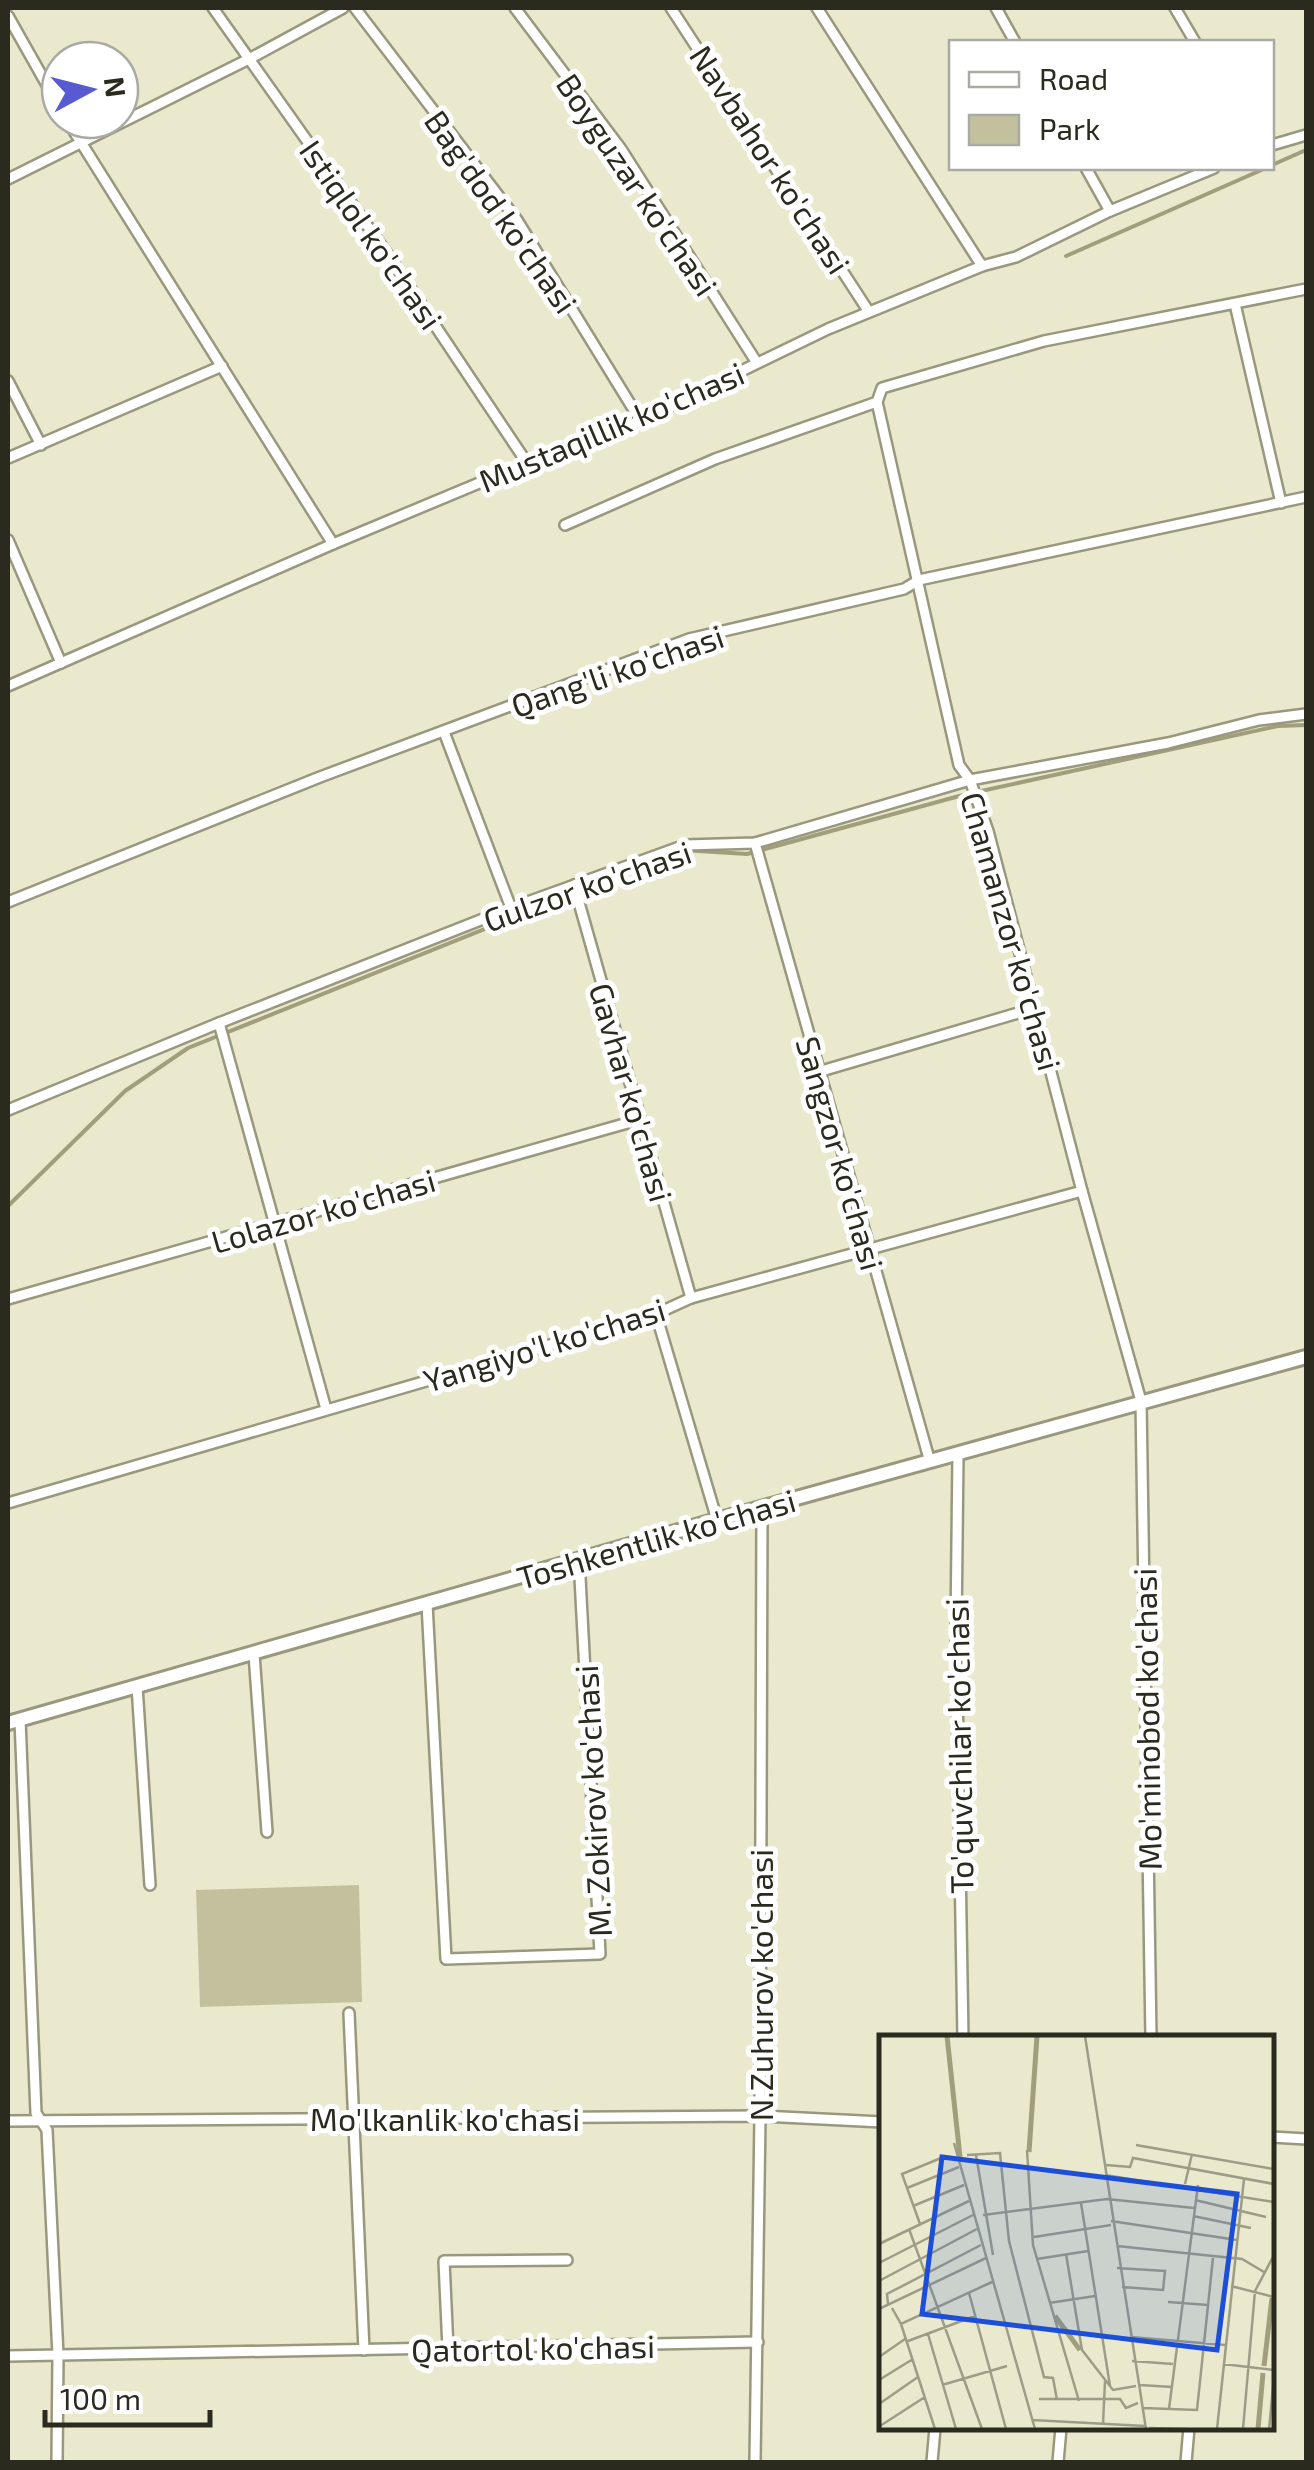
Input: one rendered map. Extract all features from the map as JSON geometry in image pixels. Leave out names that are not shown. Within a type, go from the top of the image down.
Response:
[{"type":"main road","name":"Toshkentlik ko'chasi","points":[[14,1722],[579,1559],[1306,1357]]},
{"type":"street","name":"Istiqlol ko'chasi","points":[[213,8],[388,255],[528,463]]},
{"type":"street","points":[[8,179],[344,8]]},
{"type":"street","name":"Bag'dod ko'chasi","points":[[356,8],[517,220],[640,420]]},
{"type":"street","name":"Boyguzar ko'chasi","points":[[515,8],[621,149],[758,363]]},
{"type":"street","name":"Navbahor ko'chasi","points":[[671,8],[869,312]]},
{"type":"street","points":[[817,8],[982,266]]},
{"type":"street","points":[[996,8],[1014,40]]},
{"type":"street","points":[[1176,8],[1194,40]]},
{"type":"street","points":[[8,16],[40,73]]},
{"type":"street","points":[[1274,144],[1306,134]]},
{"type":"street","points":[[80,142],[333,544]]},
{"type":"street","points":[[1087,170],[1110,211]]},
{"type":"street","name":"Mustaqillik ko'chasi","points":[[8,686],[333,544],[640,420],[869,312],[982,266],[1016,257],[1110,211],[1209,170]]},
{"type":"street","points":[[565,525],[715,458],[877,402],[882,388],[1044,341],[1306,290]]},
{"type":"street","points":[[1235,304],[1280,503]]},
{"type":"street","points":[[8,458],[222,366]]},
{"type":"street","points":[[8,381],[41,445]]},
{"type":"street","name":"Chamanzor ko'chasi","points":[[877,402],[960,765],[970,780],[988,831],[1141,1401]]},
{"type":"street","name":"Qang'li ko'chasi","points":[[8,902],[320,778],[689,639],[904,589],[919,580],[1306,497]]},
{"type":"street","points":[[8,540],[60,663]]},
{"type":"street","name":"Gulzor ko'chasi","points":[[8,1110],[511,908],[685,845],[755,843],[970,780],[1168,743],[1259,720],[1306,714]]},
{"type":"street","points":[[444,732],[511,908]]},
{"type":"street","name":"Sangzor ko'chasi","points":[[755,843],[930,1462]]},
{"type":"street","name":"Gavhar ko'chasi","points":[[574,885],[691,1298]]},
{"type":"street","points":[[818,1072],[1035,1008]]},
{"type":"street","points":[[219,1023],[326,1409]]},
{"type":"street","name":"Lolazor ko'chasi","points":[[8,1299],[638,1120]]},
{"type":"street","name":"Yangiyo'l ko'chasi","points":[[8,1502],[656,1314],[691,1298],[1082,1191]]},
{"type":"street","points":[[656,1314],[718,1520]]},
{"type":"street","name":"Mo'minobod ko'chasi","points":[[1141,1401],[1151,2035]]},
{"type":"street","name":"To'quvchilar ko'chasi","points":[[958,1455],[956,1628],[963,2035]]},
{"type":"street","name":"N.Zuhurov ko'chasi","points":[[755,2462],[762,1508]]},
{"type":"street","name":"M. Zokirov ko'chasi","points":[[427,1604],[446,1959],[600,1954],[579,1559]]},
{"type":"street","points":[[254,1654],[267,1832]]},
{"type":"street","points":[[137,1686],[150,1885]]},
{"type":"street","points":[[14,1722],[36,2113],[47,2130],[58,2355],[56,2462]]},
{"type":"street","points":[[349,2013],[364,2350]]},
{"type":"street","name":"Mo'lkanlik ko'chasi","points":[[8,2121],[760,2116],[879,2122]]},
{"type":"street","points":[[1274,2137],[1306,2139]]},
{"type":"street","points":[[448,2349],[444,2261],[567,2260]]},
{"type":"street","name":"Qatortol ko'chasi","points":[[8,2356],[758,2342]]},
{"type":"street","points":[[932,2462],[936,2430]]},
{"type":"street","points":[[1058,2462],[1060,2430]]},
{"type":"street","points":[[1186,2462],[1189,2430]]},
{"type":"green space","points":[[359,1885],[362,2002],[200,2007],[196,1890]]},
{"type":"waterway","points":[[1274,164],[1306,150]]},
{"type":"waterway","points":[[1066,256],[1261,170]]},
{"type":"waterway","points":[[8,1206],[125,1091],[188,1048],[682,850],[747,854],[963,795],[1278,726],[1306,725]]}]
